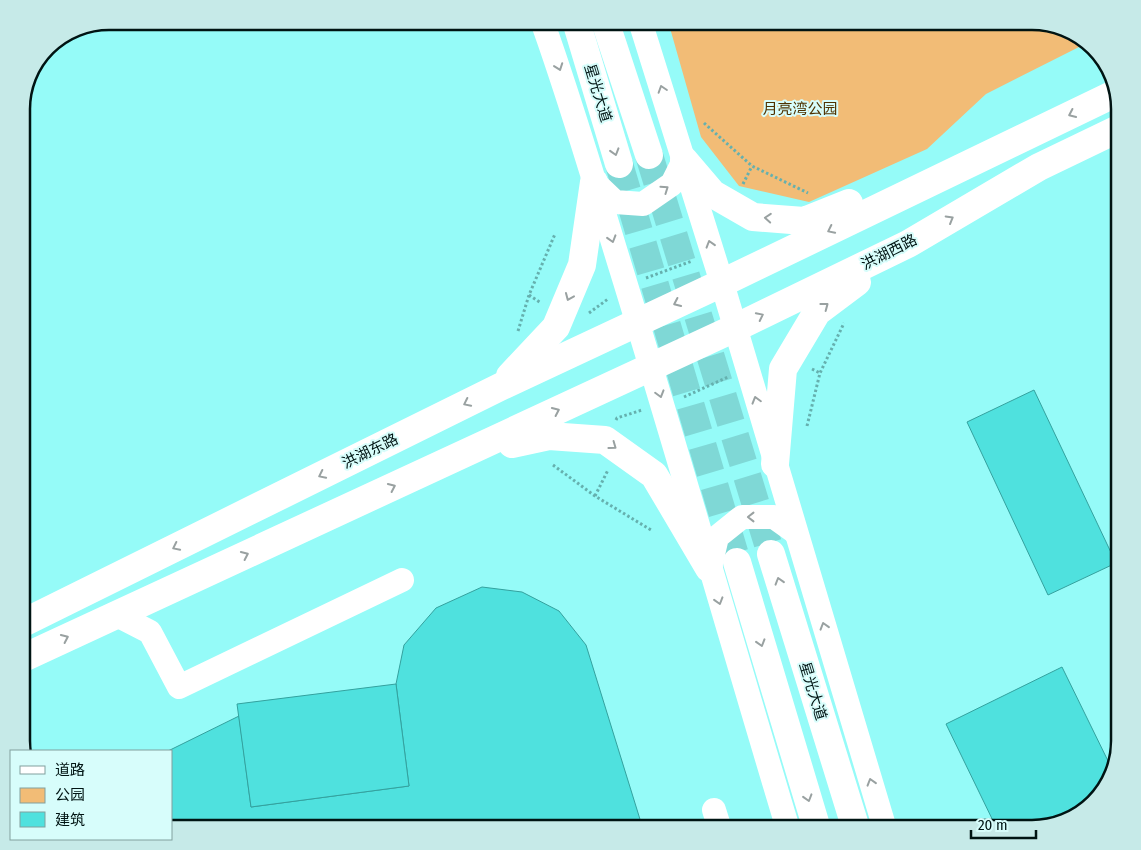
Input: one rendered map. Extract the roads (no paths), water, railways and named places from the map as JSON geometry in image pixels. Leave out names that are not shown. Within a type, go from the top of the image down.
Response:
[{"type":"main road","name":"星光大道","points":[[579,30],[619,164]]},
{"type":"main road","name":"星光大道","points":[[608,30],[649,155]]},
{"type":"main road","points":[[722,283],[932,180],[1109,96]]},
{"type":"main road","name":"洪湖西路","points":[[652,366],[908,244],[1039,167],[1111,132]]},
{"type":"main road","points":[[684,160],[713,194],[753,217],[804,220],[871,194],[932,180]]},
{"type":"main road","points":[[500,387],[556,326],[582,265],[594,182]]},
{"type":"main road","points":[[775,464],[783,369],[817,312],[908,244]]},
{"type":"main road","name":"洪湖东路","points":[[30,620],[500,387],[722,283]]},
{"type":"main road","points":[[30,655],[652,366]]},
{"type":"main road","points":[[464,454],[549,436],[606,440],[654,475],[710,568]]},
{"type":"main road","name":"星光大道","points":[[771,554],[853,820]]},
{"type":"main road","points":[[737,562],[814,820]]},
{"type":"street","points":[[545,30],[571,102],[652,366],[785,820]]},
{"type":"street","points":[[643,30],[722,283],[882,820]]},
{"type":"street","points":[[594,182],[616,202],[643,204],[672,184],[684,160]]},
{"type":"street","points":[[710,568],[718,537],[742,517],[774,517],[795,532]]},
{"type":"street","points":[[115,614],[150,632],[179,687],[402,580]]},
{"type":"tunnel","points":[[649,155],[771,554]]},
{"type":"tunnel","points":[[619,164],[737,562]]},
{"type":"park label","name":"月亮湾公园","points":[[800,109]]}]
